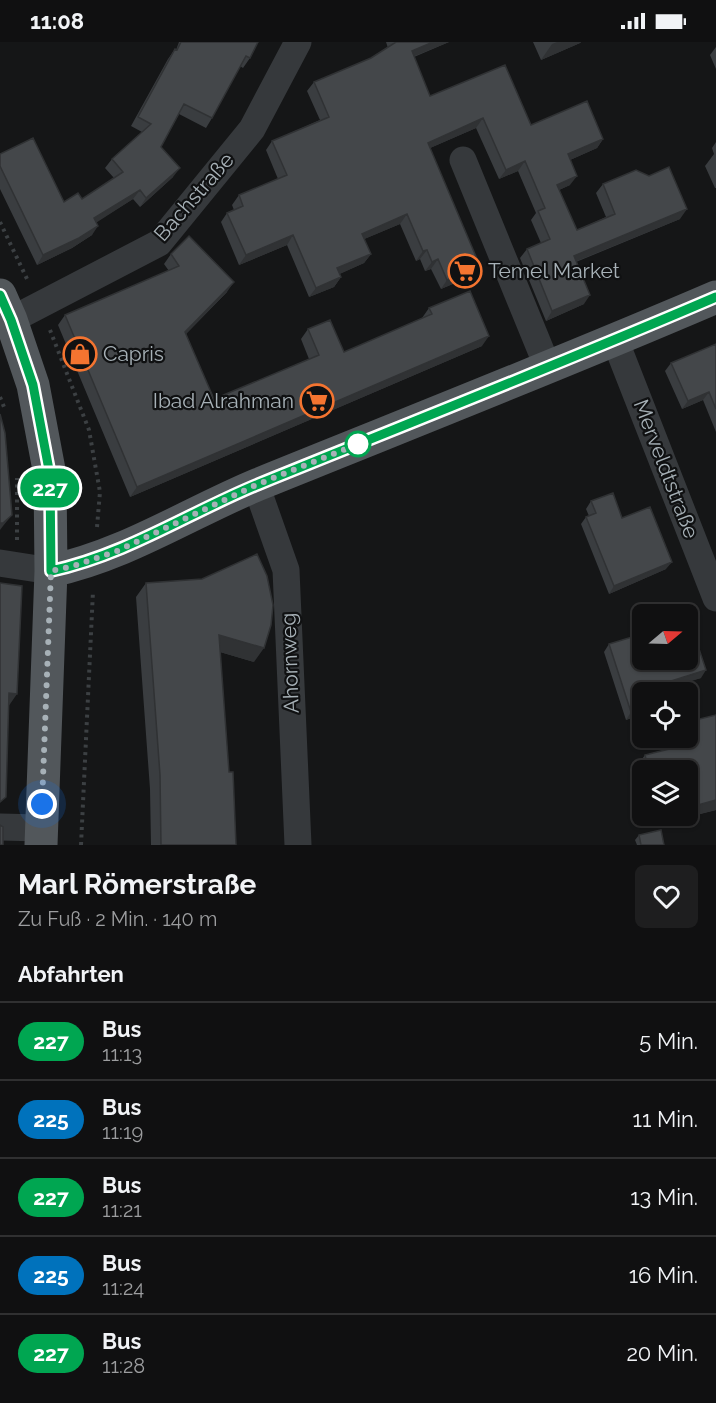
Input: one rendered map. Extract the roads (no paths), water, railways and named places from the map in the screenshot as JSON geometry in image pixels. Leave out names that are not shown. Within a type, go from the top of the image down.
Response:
[{"type":"main road","points":[[51,571],[117,551],[256,485],[548,368],[716,297]]},
{"type":"main road","points":[[6,308],[33,385],[50,475],[51,571],[41,836]]},
{"type":"street","name":"Bachstraße","points":[[6,308],[159,243],[252,129],[298,42]]},
{"type":"street","points":[[464,160],[548,368]]},
{"type":"street","name":"Merveldtstraße","points":[[615,340],[716,598]]},
{"type":"street","name":"Ahornweg","points":[[256,485],[286,570],[298,845]]},
{"type":"street","points":[[9,565],[51,571]]},
{"type":"street","points":[[0,827],[41,836]]},
{"type":"place","name":"Temel Market","points":[[465,271]]},
{"type":"place","name":"Capris","points":[[80,354]]},
{"type":"place","name":"Ibad Alrahman","points":[[317,401]]}]
